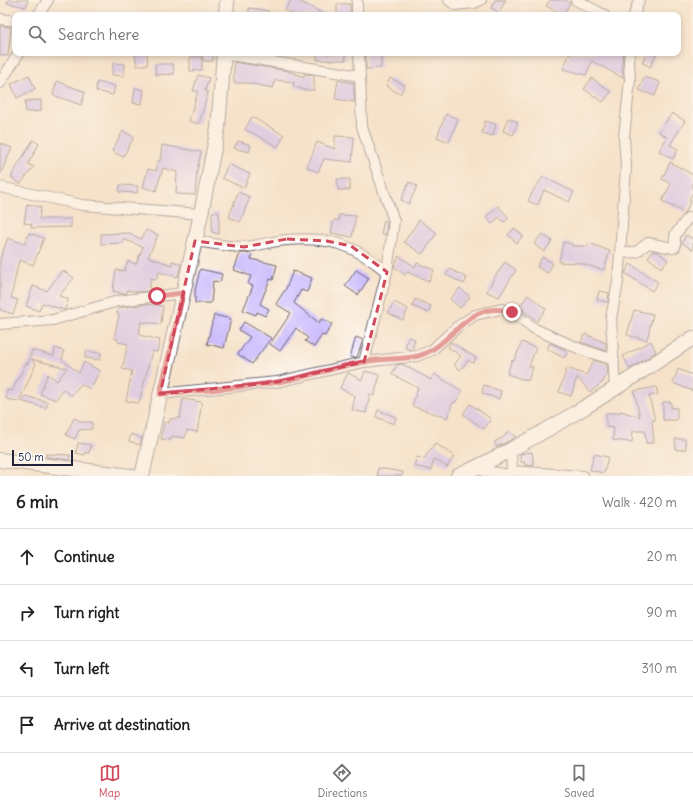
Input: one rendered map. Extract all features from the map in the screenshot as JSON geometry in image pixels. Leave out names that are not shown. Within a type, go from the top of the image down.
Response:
[{"type":"street","points":[[40,12],[48,0]]},
{"type":"street","points":[[226,12],[227,0]]},
{"type":"street","points":[[357,0],[357,12]]},
{"type":"street","points":[[449,0],[455,5],[474,3],[481,0]]},
{"type":"street","points":[[576,0],[598,12]]},
{"type":"street","points":[[635,12],[639,0]]},
{"type":"street","points":[[0,19],[12,21]]},
{"type":"street","points":[[0,83],[17,56]]},
{"type":"street","points":[[142,476],[201,214],[218,128],[224,56]]},
{"type":"street","points":[[236,56],[360,76]]},
{"type":"street","points":[[359,56],[362,128],[394,221],[388,272],[364,362]]},
{"type":"street","points":[[615,389],[611,318],[618,282],[620,254],[626,167],[624,137],[630,80],[630,56]]},
{"type":"street","points":[[0,187],[82,205],[201,214]]},
{"type":"street","points":[[620,254],[636,252],[648,243],[673,248],[675,246],[675,235],[688,218],[693,217]]},
{"type":"street","points":[[195,241],[244,247],[287,239],[327,241],[351,246],[369,256],[388,272]]},
{"type":"street","points":[[0,324],[53,320],[118,301],[183,293]]},
{"type":"street","points":[[160,394],[277,382],[364,362],[417,356],[432,350],[457,327],[475,315],[500,308],[512,312],[535,329],[580,349],[614,360]]},
{"type":"street","points":[[458,476],[511,451],[615,389],[693,338]]},
{"type":"street","points":[[510,474],[511,451]]},
{"type":"street","points":[[0,460],[131,476]]},
{"type":"street","points":[[473,469],[510,474],[583,476]]},
{"type":"highlighted area","points":[[287,239],[327,241],[351,246],[387,272],[364,362],[277,382],[160,394],[195,241],[244,247]]},
{"type":"building","points":[[8,0],[28,0],[26,7],[7,3]]},
{"type":"building","points":[[291,0],[297,0],[320,12],[289,12],[285,10]]},
{"type":"building","points":[[495,0],[506,0],[499,12],[491,8]]},
{"type":"building","points":[[550,0],[565,0],[570,3],[565,12],[557,12],[546,6]]},
{"type":"building","points":[[337,4],[350,4],[350,12],[337,12]]},
{"type":"building","points":[[249,8],[269,11],[269,12],[249,12]]},
{"type":"building","points":[[0,26],[11,27],[8,56],[0,55]]},
{"type":"building","points":[[135,56],[147,56],[148,64],[137,66]]},
{"type":"building","points":[[202,56],[213,56],[213,61],[203,61]]},
{"type":"building","points":[[317,56],[345,56],[346,60],[317,60]]},
{"type":"building","points":[[366,56],[381,56],[381,68],[366,69]]},
{"type":"building","points":[[569,56],[623,56],[623,78],[592,61],[586,75],[563,69]]},
{"type":"building","points":[[645,56],[656,56],[650,67],[642,62]]},
{"type":"building","points":[[190,57],[202,57],[202,70],[190,71]]},
{"type":"building","points":[[234,62],[288,71],[304,77],[304,74],[313,75],[314,90],[304,90],[293,86],[294,82],[275,80],[273,88],[248,83],[234,83]]},
{"type":"building","points":[[113,63],[125,64],[124,76],[112,75]]},
{"type":"building","points":[[155,64],[173,64],[174,74],[156,75]]},
{"type":"building","points":[[29,75],[35,89],[17,98],[11,84]]},
{"type":"building","points":[[198,75],[209,78],[205,91],[208,92],[199,124],[189,121],[198,91],[193,91]]},
{"type":"building","points":[[644,77],[660,82],[655,96],[639,90]]},
{"type":"building","points":[[390,78],[405,85],[400,94],[386,86]]},
{"type":"building","points":[[592,78],[611,92],[603,102],[584,89]]},
{"type":"building","points":[[338,80],[354,83],[354,102],[335,99]]},
{"type":"building","points":[[57,81],[85,92],[81,105],[53,95]]},
{"type":"building","points":[[97,82],[115,86],[113,95],[96,91]]},
{"type":"building","points":[[135,88],[144,90],[142,104],[133,103]]},
{"type":"building","points":[[41,100],[41,111],[26,112],[25,101]]},
{"type":"building","points":[[672,113],[685,121],[670,145],[678,149],[673,159],[659,151],[667,137],[659,132]]},
{"type":"building","points":[[446,114],[458,119],[449,142],[437,137]]},
{"type":"building","points":[[252,117],[284,135],[278,147],[245,129]]},
{"type":"building","points":[[508,118],[518,122],[513,135],[503,131]]},
{"type":"building","points":[[485,121],[496,124],[493,136],[482,133]]},
{"type":"building","points":[[123,131],[134,137],[123,157],[112,151]]},
{"type":"building","points":[[335,136],[354,137],[352,162],[324,159],[318,172],[307,167],[317,142],[335,149]]},
{"type":"building","points":[[33,140],[39,144],[28,164],[34,167],[20,184],[12,178],[12,175]]},
{"type":"building","points":[[238,141],[251,145],[249,152],[234,148]]},
{"type":"building","points":[[0,143],[12,148],[0,175]]},
{"type":"building","points":[[162,145],[201,152],[195,195],[176,194],[177,172],[163,168],[156,191],[143,187],[148,169],[156,171],[158,161],[160,161]]},
{"type":"building","points":[[670,162],[693,175],[693,192],[689,200],[691,201],[685,213],[662,201],[671,184],[662,179]]},
{"type":"building","points":[[228,164],[250,174],[244,188],[222,178]]},
{"type":"building","points":[[543,177],[574,192],[569,202],[544,190],[538,205],[528,201],[534,189]]},
{"type":"building","points":[[337,179],[350,179],[350,190],[338,190]]},
{"type":"building","points":[[409,182],[417,186],[409,204],[401,200]]},
{"type":"building","points":[[120,185],[138,186],[137,193],[119,192]]},
{"type":"building","points":[[238,192],[250,197],[240,222],[229,217]]},
{"type":"building","points":[[27,204],[41,207],[39,219],[71,219],[71,227],[31,228],[32,224],[24,223]]},
{"type":"building","points":[[498,206],[509,218],[504,222],[499,217],[492,224],[486,217]]},
{"type":"building","points":[[212,212],[219,212],[219,234],[212,232]]},
{"type":"building","points":[[339,215],[356,216],[352,237],[331,233],[334,220],[339,221]]},
{"type":"building","points":[[384,220],[387,222],[386,235],[381,234]]},
{"type":"building","points":[[419,220],[437,233],[422,254],[404,242]]},
{"type":"building","points":[[514,228],[523,236],[517,243],[508,235]]},
{"type":"building","points":[[146,230],[158,235],[148,257],[172,265],[172,261],[181,264],[178,277],[159,272],[156,280],[151,278],[149,291],[138,292],[127,290],[127,293],[120,294],[113,291],[116,270],[124,271],[128,261],[136,264],[143,247],[123,239],[123,243],[101,244],[101,234],[129,233],[141,239]]},
{"type":"building","points":[[29,233],[44,238],[33,265],[19,260],[11,298],[18,300],[13,314],[0,310],[0,259],[8,238],[25,244]]},
{"type":"building","points":[[542,234],[552,241],[544,252],[534,244]]},
{"type":"building","points":[[686,235],[693,239],[693,250],[682,243]]},
{"type":"building","points":[[563,242],[572,244],[572,246],[588,246],[589,243],[610,251],[604,270],[579,263],[559,262]]},
{"type":"building","points":[[653,251],[658,252],[668,260],[661,268],[648,257]]},
{"type":"building","points":[[240,253],[252,255],[251,259],[277,265],[273,280],[270,279],[260,304],[269,309],[265,316],[257,312],[256,315],[243,310],[253,286],[248,284],[251,276],[234,270]]},
{"type":"building","points":[[399,256],[415,267],[417,263],[434,270],[429,281],[407,272],[405,275],[394,267]]},
{"type":"building","points":[[542,257],[553,263],[548,273],[537,267]]},
{"type":"building","points":[[505,262],[516,270],[499,297],[487,292],[494,278]]},
{"type":"building","points":[[630,264],[658,282],[652,291],[625,273]]},
{"type":"building","points":[[200,269],[222,274],[220,282],[213,281],[211,303],[195,303],[195,291]]},
{"type":"building","points":[[450,269],[467,278],[464,284],[446,275]]},
{"type":"building","points":[[62,270],[74,278],[59,296],[68,299],[65,310],[42,303],[39,311],[26,306],[33,286],[47,291]]},
{"type":"building","points":[[356,270],[369,278],[358,295],[345,286]]},
{"type":"building","points":[[293,271],[312,278],[307,292],[301,290],[294,303],[319,323],[321,319],[332,324],[325,336],[322,335],[314,347],[305,341],[308,338],[296,328],[280,351],[270,344],[291,313],[276,304],[285,291]]},
{"type":"building","points":[[460,288],[470,297],[460,308],[450,299]]},
{"type":"building","points":[[599,291],[609,293],[608,302],[597,300]]},
{"type":"building","points":[[528,295],[546,309],[537,321],[519,307]]},
{"type":"building","points":[[415,299],[431,306],[428,313],[412,306]]},
{"type":"building","points":[[394,302],[408,309],[403,320],[388,313]]},
{"type":"building","points":[[146,304],[163,306],[161,324],[141,322],[139,335],[160,340],[157,352],[152,351],[139,403],[126,401],[132,371],[122,369],[128,344],[118,342],[118,339],[114,338],[119,315],[117,314],[118,308]]},
{"type":"building","points":[[634,310],[653,314],[647,340],[627,335]]},
{"type":"building","points":[[214,315],[231,319],[224,348],[207,344]]},
{"type":"building","points":[[244,322],[271,338],[252,364],[238,354],[250,337],[239,330]]},
{"type":"building","points":[[585,334],[606,343],[606,351],[581,342]]},
{"type":"building","points":[[356,337],[363,340],[357,357],[354,358],[350,357]]},
{"type":"building","points":[[408,337],[415,339],[412,350],[405,348]]},
{"type":"building","points":[[651,341],[656,352],[630,369],[623,356]]},
{"type":"building","points":[[451,342],[476,358],[473,363],[468,360],[460,370],[454,365],[461,356],[448,347]]},
{"type":"building","points":[[522,342],[536,348],[529,366],[533,367],[528,381],[507,374],[512,360],[514,361]]},
{"type":"building","points":[[550,343],[568,351],[564,358],[547,349]]},
{"type":"building","points":[[55,348],[64,351],[62,360],[79,373],[84,362],[100,371],[90,389],[81,384],[71,396],[63,389],[56,400],[40,394],[48,374],[57,381],[67,368],[31,359],[36,364],[19,401],[6,399],[7,390],[12,391],[26,363],[28,364],[32,350],[54,356]]},
{"type":"building","points":[[86,351],[101,353],[100,360],[85,358]]},
{"type":"building","points":[[594,360],[607,365],[608,372],[603,382],[590,392],[577,377],[571,396],[559,392],[567,368],[586,375]]},
{"type":"building","points":[[402,364],[431,380],[434,374],[462,391],[455,403],[453,402],[447,418],[412,406],[418,388],[392,374],[397,365]]},
{"type":"building","points":[[678,369],[693,375],[693,391],[673,383]]},
{"type":"building","points":[[365,371],[380,375],[374,396],[370,394],[366,413],[352,410],[355,396],[340,388],[348,373],[362,380]]},
{"type":"building","points":[[484,385],[501,391],[499,399],[482,393]]},
{"type":"building","points":[[656,387],[658,394],[649,396],[655,420],[652,420],[654,443],[646,443],[645,431],[633,431],[632,442],[613,440],[614,428],[606,427],[606,413],[619,413],[620,411],[640,417],[634,391]]},
{"type":"building","points":[[25,396],[48,402],[46,408],[21,401]]},
{"type":"building","points":[[183,399],[202,402],[197,432],[187,430],[185,438],[172,436],[171,440],[161,439],[164,422],[169,423],[170,419],[180,418]]},
{"type":"building","points":[[663,402],[671,402],[671,408],[677,408],[677,420],[663,420]]},
{"type":"building","points":[[470,404],[491,419],[484,429],[463,414]]},
{"type":"building","points":[[378,410],[396,417],[394,424],[376,417]]},
{"type":"building","points":[[74,418],[82,422],[92,422],[92,429],[79,430],[75,439],[66,435]]},
{"type":"building","points":[[508,431],[516,437],[497,447],[494,442],[504,437]]},
{"type":"building","points":[[131,434],[142,438],[140,445],[129,441]]},
{"type":"building","points":[[675,439],[685,439],[686,449],[676,450]]},
{"type":"building","points":[[78,443],[91,445],[89,453],[85,452],[85,455],[76,453]]},
{"type":"building","points":[[435,443],[454,456],[447,467],[434,459],[431,470],[414,466],[417,457],[424,459]]},
{"type":"building","points":[[532,452],[534,466],[525,465],[524,462],[521,462],[520,454]]},
{"type":"building","points":[[46,454],[70,455],[69,460],[46,457]]},
{"type":"building","points":[[594,454],[608,457],[604,473],[590,470]]},
{"type":"building","points":[[378,468],[403,472],[402,476],[377,476]]},
{"type":"route","points":[[157,296],[183,293],[160,394],[277,382],[364,362],[417,356],[432,350],[457,327],[475,315],[488,310],[500,308],[512,312]]}]
